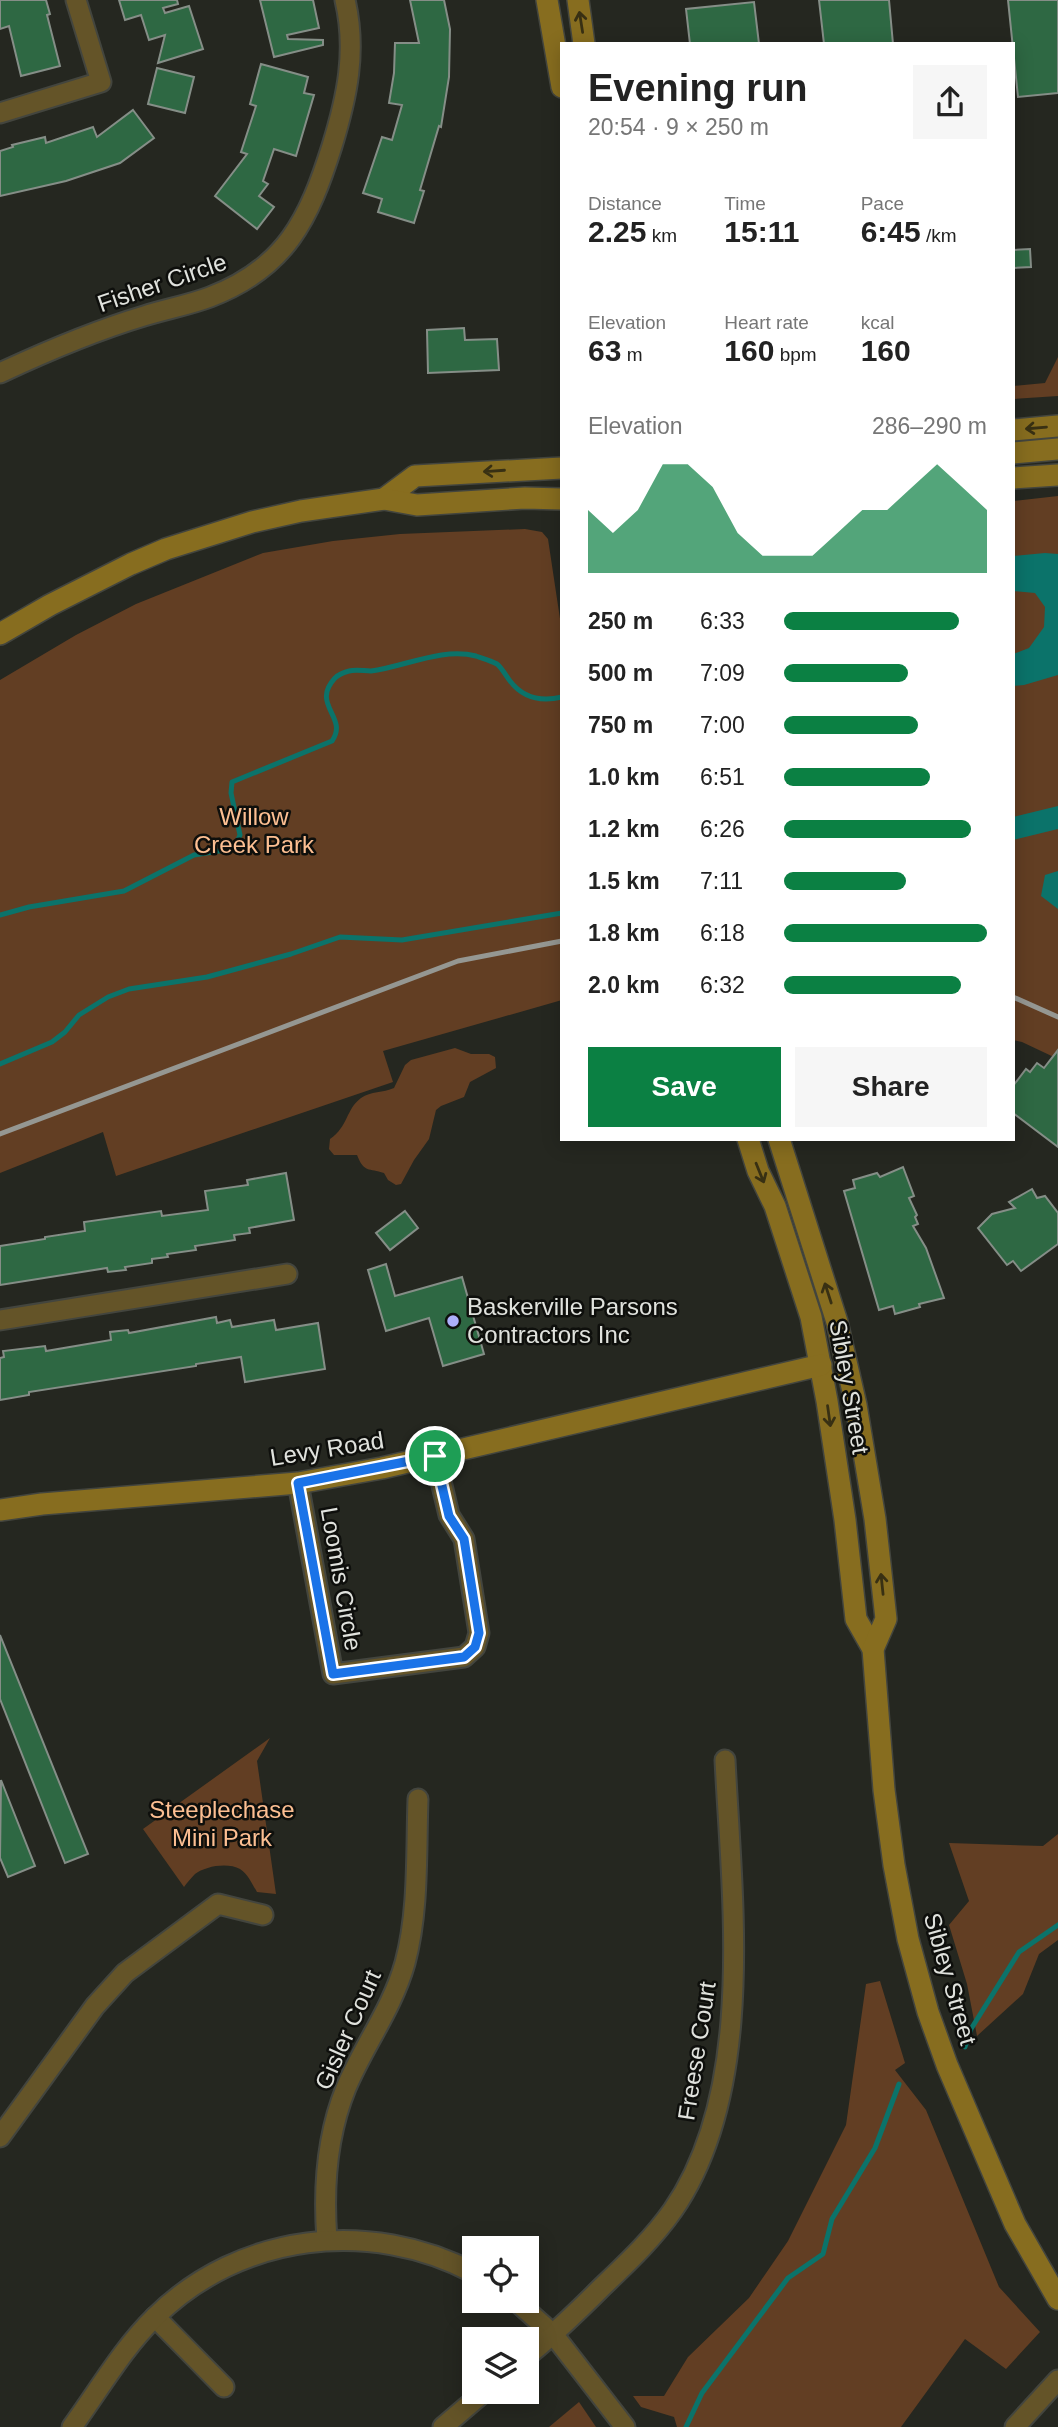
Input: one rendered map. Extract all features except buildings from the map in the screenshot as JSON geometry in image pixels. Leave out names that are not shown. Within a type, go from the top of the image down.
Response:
[{"type":"street","points":[[0,113],[101,82],[76,0]]},
{"type":"street","name":"Fisher Circle","points":[[0,373],[91,334],[209,297],[239,284],[264,267],[284,248],[312,205],[342,115],[349,86],[352,50],[345,0]]},
{"type":"street","points":[[547,0],[560,76]]},
{"type":"street","points":[[578,0],[584,42]]},
{"type":"street","points":[[1015,430],[1058,426]]},
{"type":"street","points":[[1015,453],[1058,450]]},
{"type":"street","points":[[384,499],[415,476],[560,468]]},
{"type":"street","points":[[1015,478],[1058,475]]},
{"type":"street","points":[[0,634],[131,564],[264,519],[384,499],[417,505],[525,498],[560,499]]},
{"type":"street","name":"Sibley Street","points":[[749,1141],[758,1171],[775,1206],[811,1317],[821,1365],[845,1520],[856,1619],[873,1649],[884,1790],[908,1939],[928,2012],[947,2065],[1015,2224],[1058,2299]]},
{"type":"street","name":"Sibley Street","points":[[780,1141],[837,1322],[856,1405],[875,1520],[886,1619],[873,1649]]},
{"type":"street","points":[[0,1320],[287,1274]]},
{"type":"street","name":"Levy Road","points":[[0,1510],[42,1504],[298,1483],[435,1456],[821,1365]]},
{"type":"street","name":"Loomis Circle","points":[[298,1483],[333,1674],[464,1657],[475,1647],[479,1633],[464,1539],[449,1516],[435,1456]]},
{"type":"street","name":"Freese Court","points":[[539,2346],[655,2234],[690,2183],[713,2124],[732,2015],[734,1977],[726,1760]]},
{"type":"street","name":"Gisler Court","points":[[327,2240],[325,2179],[336,2118],[346,2089],[395,1992],[411,1933],[415,1902],[418,1799]]},
{"type":"street","points":[[0,2137],[95,2006],[125,1973],[218,1904],[263,1915]]},
{"type":"street","points":[[72,2427],[136,2336],[155,2317],[192,2286],[242,2259],[287,2246],[327,2240],[376,2241],[431,2254],[462,2268]]},
{"type":"street","points":[[529,2313],[553,2334],[625,2427]]},
{"type":"street","points":[[155,2317],[224,2387]]},
{"type":"street","points":[[1015,2427],[1058,2380]]},
{"type":"street","points":[[443,2427],[470,2404]]},
{"type":"green space","points":[[1058,357],[1058,396],[1015,399],[1015,386],[1045,383]]},
{"type":"green space","points":[[1058,496],[1058,1059],[1015,1040],[1015,501]]},
{"type":"green space","name":"Willow Creek Park","points":[[525,529],[542,532],[548,539],[560,619],[560,1001],[383,1051],[393,1082],[116,1176],[103,1132],[0,1173],[0,680],[76,635],[136,604],[263,553],[333,541],[400,534]]},
{"type":"green space","points":[[455,1048],[471,1054],[489,1054],[495,1057],[496,1068],[470,1082],[464,1097],[436,1110],[429,1139],[401,1184],[396,1185],[388,1180],[384,1173],[365,1167],[357,1155],[334,1155],[329,1149],[330,1139],[340,1129],[356,1102],[369,1094],[394,1088],[405,1065],[411,1060]]},
{"type":"green space","name":"Steeplechase Mini Park","points":[[270,1738],[257,1761],[276,1894],[257,1892],[243,1871],[229,1866],[199,1871],[184,1887],[143,1829]]},
{"type":"green space","points":[[1058,1834],[1058,1940],[1039,1954],[1023,1994],[977,2036],[967,1984],[949,1925],[969,1901],[949,1843],[1043,1846]]},
{"type":"green space","points":[[880,1981],[905,2063],[895,2070],[926,2110],[999,2287],[1040,2332],[1006,2369],[965,2339],[901,2427],[677,2427],[674,2417],[641,2407],[633,2396],[664,2396],[688,2357],[749,2298],[788,2241],[846,2125],[866,1984]]},
{"type":"green space","points":[[579,2402],[596,2427],[549,2427]]},
{"type":"water","points":[[1058,554],[1058,675],[1015,686],[1015,653],[1029,648],[1044,627],[1045,607],[1035,593],[1015,591],[1015,556]]},
{"type":"water","points":[[1058,806],[1058,829],[1015,840],[1015,817]]},
{"type":"water","points":[[1058,871],[1058,909],[1041,896],[1045,875]]},
{"type":"waterway","points":[[0,915],[29,907],[124,891],[194,855],[231,849],[240,835],[231,793],[232,782],[332,741],[336,725],[326,696],[328,687],[335,678],[346,672],[371,671],[437,656],[463,654],[497,664],[515,687],[527,695],[540,699],[560,697]]},
{"type":"waterway","points":[[0,1064],[52,1042],[65,1032],[79,1015],[108,997],[129,989],[207,977],[291,954],[340,937],[402,940],[560,913]]},
{"type":"waterway","points":[[965,2047],[971,2029],[1019,1952],[1058,1925]]},
{"type":"waterway","points":[[686,2427],[702,2393],[788,2278],[823,2254],[832,2219],[875,2148],[899,2084]]},
{"type":"railway","points":[[0,1134],[458,961],[560,941]]},
{"type":"railway","points":[[1015,998],[1058,1017]]},
{"type":"place","name":"Baskerville Parsons Contractors Inc","points":[[453,1321]]},
{"type":"route","points":[[435,1456],[449,1516],[464,1539],[479,1633],[475,1647],[464,1657],[333,1674],[298,1483],[435,1456]]}]
